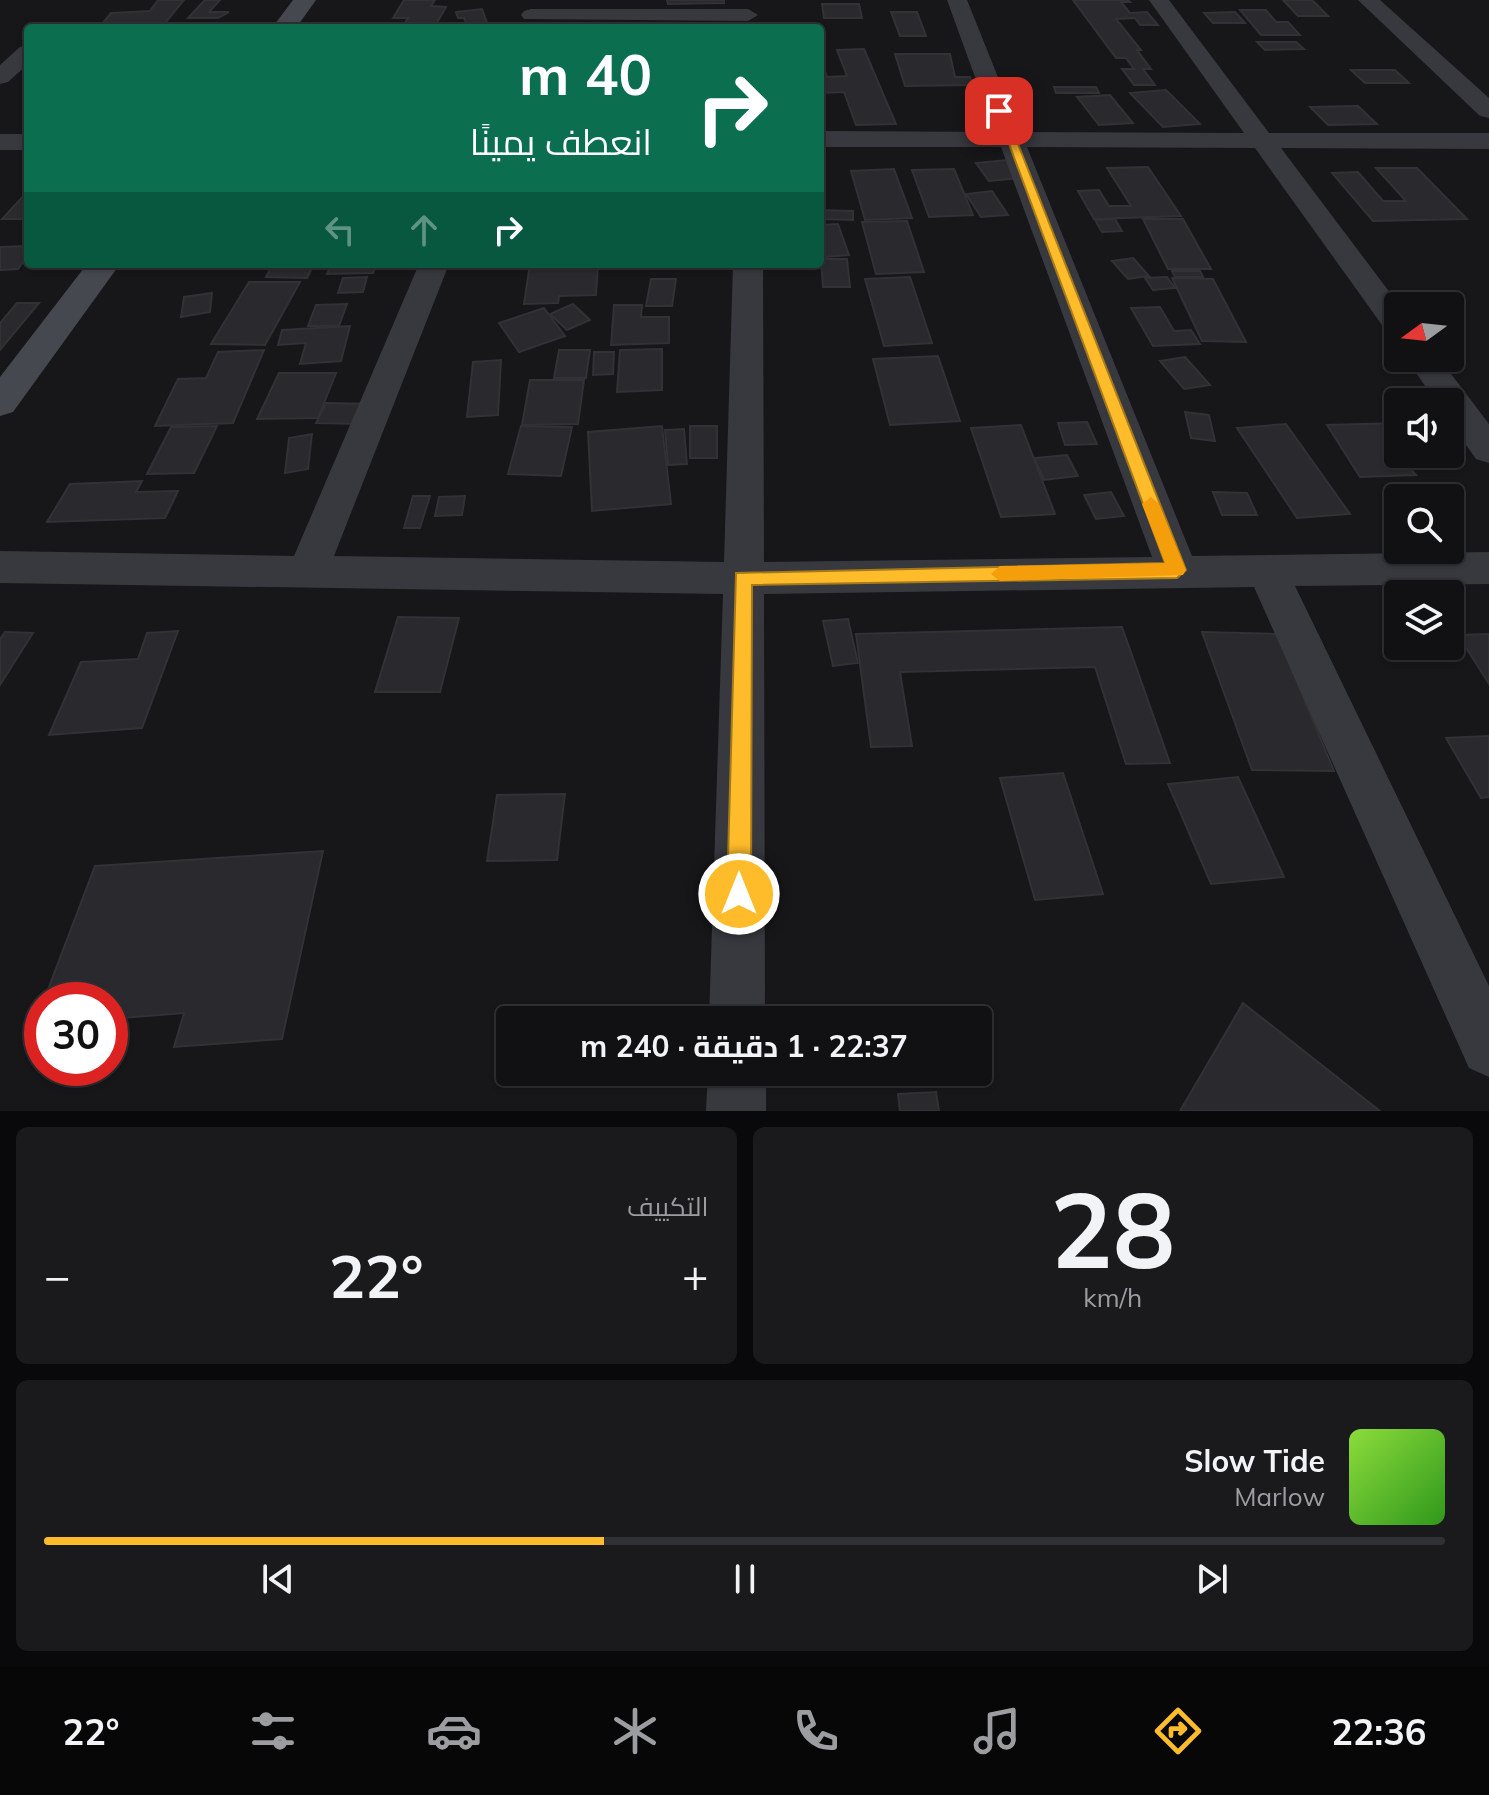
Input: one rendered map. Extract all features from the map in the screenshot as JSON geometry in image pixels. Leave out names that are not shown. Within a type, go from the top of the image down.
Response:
[{"type":"street","points":[[287,24],[305,0]]},
{"type":"street","points":[[957,0],[1177,570]]},
{"type":"street","points":[[1159,0],[1384,306]]},
{"type":"street","points":[[1368,0],[1489,111]]},
{"type":"street","points":[[531,14],[748,14]]},
{"type":"street","points":[[0,77],[23,41]]},
{"type":"street","points":[[824,139],[1489,141]]},
{"type":"street","points":[[0,142],[24,142]]},
{"type":"street","points":[[0,403],[101,268]]},
{"type":"street","points":[[307,573],[432,268]]},
{"type":"street","points":[[737,1006],[748,268]]},
{"type":"street","points":[[1432,372],[1489,450]]},
{"type":"street","points":[[0,567],[743,578],[1489,568]]},
{"type":"street","points":[[1267,570],[1489,1048]]},
{"type":"street","points":[[736,1111],[737,1086]]},
{"type":"building","points":[[158,0],[184,0],[164,24],[102,24],[111,13],[150,11]]},
{"type":"building","points":[[205,0],[220,0],[209,12],[229,12],[218,18],[188,18]]},
{"type":"building","points":[[404,0],[435,0],[431,6],[446,7],[436,24],[404,24],[408,18],[393,18]]},
{"type":"building","points":[[667,0],[724,0],[724,3],[668,4]]},
{"type":"building","points":[[1073,0],[1128,0],[1130,2],[1121,2],[1130,13],[1147,12],[1158,25],[1140,25],[1135,18],[1116,19],[1141,50],[1137,50],[1151,69],[1143,69],[1155,85],[1134,85],[1122,69],[1134,69],[1126,58],[1116,58]]},
{"type":"building","points":[[1283,0],[1312,0],[1328,16],[1298,16]]},
{"type":"building","points":[[822,4],[859,4],[862,18],[824,18]]},
{"type":"building","points":[[482,9],[487,23],[467,24],[464,18],[458,18],[456,12]]},
{"type":"building","points":[[1240,10],[1266,10],[1276,22],[1288,22],[1300,35],[1261,35]]},
{"type":"building","points":[[891,12],[917,12],[926,36],[900,36]]},
{"type":"building","points":[[1235,12],[1245,23],[1213,23],[1204,13]]},
{"type":"building","points":[[1257,42],[1296,42],[1304,49],[1265,50]]},
{"type":"building","points":[[864,49],[896,124],[856,125],[844,92],[824,93],[824,69],[827,77],[847,76],[837,50]]},
{"type":"building","points":[[895,54],[950,54],[955,77],[970,77],[973,85],[905,86]]},
{"type":"building","points":[[1351,70],[1395,70],[1409,83],[1365,83]]},
{"type":"building","points":[[1054,87],[1096,87],[1099,93],[1056,93]]},
{"type":"building","points":[[1166,90],[1200,124],[1163,127],[1130,93]]},
{"type":"building","points":[[1110,95],[1133,123],[1099,125],[1077,97]]},
{"type":"building","points":[[1358,106],[1377,124],[1328,125],[1310,107]]},
{"type":"building","points":[[1007,160],[1021,178],[989,181],[976,163]]},
{"type":"building","points":[[1148,167],[1181,216],[1094,219],[1078,191],[1099,190],[1109,206],[1131,206],[1107,168]]},
{"type":"building","points":[[1376,168],[1417,168],[1467,219],[1373,221],[1332,173],[1358,172],[1383,201],[1406,201]]},
{"type":"building","points":[[894,169],[912,218],[865,220],[851,171]]},
{"type":"building","points":[[954,169],[973,215],[929,217],[912,170]]},
{"type":"building","points":[[992,191],[1008,215],[981,217],[966,194]]},
{"type":"building","points":[[24,195],[24,219],[2,219]]},
{"type":"building","points":[[824,210],[853,211],[853,220],[824,219]]},
{"type":"building","points":[[1115,219],[1122,231],[1102,232],[1095,220]]},
{"type":"building","points":[[1143,219],[1183,219],[1211,269],[1168,269]]},
{"type":"building","points":[[907,221],[924,272],[876,274],[862,222]]},
{"type":"building","points":[[838,224],[849,255],[825,257],[824,225]]},
{"type":"building","points":[[24,246],[24,261],[18,269],[0,270],[0,247]]},
{"type":"building","points":[[1133,258],[1149,276],[1128,279],[1112,261]]},
{"type":"building","points":[[824,259],[847,259],[850,287],[823,287]]},
{"type":"building","points":[[271,268],[312,268],[307,278],[266,277]]},
{"type":"building","points":[[330,268],[375,268],[373,273],[327,274]]},
{"type":"building","points":[[529,268],[598,268],[596,295],[559,296],[558,303],[524,304]]},
{"type":"building","points":[[1172,271],[1200,271],[1203,277],[1175,277]]},
{"type":"building","points":[[367,277],[363,292],[338,293],[343,278]]},
{"type":"building","points":[[910,277],[932,343],[884,346],[865,279]]},
{"type":"building","points":[[1167,277],[1175,288],[1153,290],[1145,278]]},
{"type":"building","points":[[1172,278],[1213,279],[1246,342],[1202,341]]},
{"type":"building","points":[[651,279],[676,279],[672,306],[646,306]]},
{"type":"building","points":[[249,282],[300,282],[265,345],[211,344]]},
{"type":"building","points":[[212,293],[210,312],[181,317],[184,297]]},
{"type":"building","points":[[17,303],[39,303],[0,350],[0,323]]},
{"type":"building","points":[[347,304],[339,326],[308,326],[316,305]]},
{"type":"building","points":[[573,304],[590,320],[567,330],[550,314]]},
{"type":"building","points":[[614,305],[642,305],[641,317],[669,317],[669,343],[611,345]]},
{"type":"building","points":[[1160,307],[1174,331],[1191,330],[1200,344],[1153,346],[1131,308]]},
{"type":"building","points":[[544,308],[565,336],[519,352],[499,323]]},
{"type":"building","points":[[350,326],[341,361],[300,364],[306,343],[278,345],[282,330]]},
{"type":"building","points":[[662,349],[662,390],[617,392],[620,350]]},
{"type":"building","points":[[264,350],[233,423],[155,426],[178,379],[206,378],[218,352]]},
{"type":"building","points":[[559,350],[590,350],[586,378],[554,378]]},
{"type":"building","points":[[594,352],[614,352],[613,374],[593,375]]},
{"type":"building","points":[[938,356],[960,421],[890,425],[873,359]]},
{"type":"building","points":[[1185,357],[1210,385],[1184,389],[1160,361]]},
{"type":"building","points":[[501,360],[498,415],[467,417],[473,362]]},
{"type":"building","points":[[279,373],[336,373],[318,418],[257,419]]},
{"type":"building","points":[[530,380],[584,380],[578,424],[522,425]]},
{"type":"building","points":[[326,403],[372,404],[363,424],[316,423]]},
{"type":"building","points":[[1185,412],[1209,415],[1215,441],[1191,438]]},
{"type":"building","points":[[1087,422],[1097,444],[1065,445],[1058,423]]},
{"type":"building","points":[[1384,423],[1384,468],[1410,468],[1416,475],[1360,477],[1327,425]]},
{"type":"building","points":[[1286,424],[1350,514],[1297,518],[1237,428]]},
{"type":"building","points":[[1021,425],[1055,514],[1001,517],[971,428]]},
{"type":"building","points":[[217,426],[194,473],[147,474],[171,427]]},
{"type":"building","points":[[521,426],[572,427],[561,476],[508,474]]},
{"type":"building","points":[[662,426],[671,504],[592,511],[588,432]]},
{"type":"building","points":[[690,426],[717,426],[717,458],[690,458]]},
{"type":"building","points":[[684,429],[687,464],[668,465],[665,430]]},
{"type":"building","points":[[312,434],[308,469],[285,473],[289,438]]},
{"type":"building","points":[[1067,455],[1078,476],[1044,480],[1034,458]]},
{"type":"building","points":[[142,481],[136,492],[178,491],[165,518],[47,522],[70,484]]},
{"type":"building","points":[[1111,492],[1124,516],[1096,519],[1084,495]]},
{"type":"building","points":[[1213,492],[1247,493],[1257,515],[1222,515]]},
{"type":"building","points":[[413,496],[430,496],[420,528],[404,528]]},
{"type":"building","points":[[465,496],[462,515],[435,516],[439,497]]},
{"type":"building","points":[[398,617],[459,618],[440,692],[375,692]]},
{"type":"building","points":[[848,619],[858,663],[833,666],[823,621]]},
{"type":"building","points":[[1122,627],[1170,763],[1126,764],[1095,667],[900,672],[912,746],[871,747],[856,634]]},
{"type":"building","points":[[178,631],[142,728],[49,735],[81,662],[138,659],[147,633]]},
{"type":"building","points":[[5,632],[33,633],[0,685],[0,639]]},
{"type":"building","points":[[1202,632],[1277,634],[1334,771],[1252,770]]},
{"type":"building","points":[[1489,634],[1489,684],[1464,644],[1464,635]]},
{"type":"building","points":[[1489,736],[1489,797],[1481,798],[1446,738]]},
{"type":"building","points":[[1063,773],[1103,894],[1035,900],[1000,778]]},
{"type":"building","points":[[1238,777],[1284,877],[1211,884],[1168,784]]},
{"type":"building","points":[[565,794],[557,860],[487,861],[497,795]]},
{"type":"building","points":[[323,851],[282,1039],[174,1047],[184,1013],[128,1018],[128,982],[51,982],[95,866]]},
{"type":"building","points":[[1243,1003],[1380,1111],[1180,1111]]},
{"type":"building","points":[[936,1092],[939,1111],[900,1111],[898,1094]]},
{"type":"slow traffic","points":[[1000,574],[1177,570],[1151,504]]},
{"type":"route","points":[[739,894],[743,578],[1177,570],[999,111]]}]
